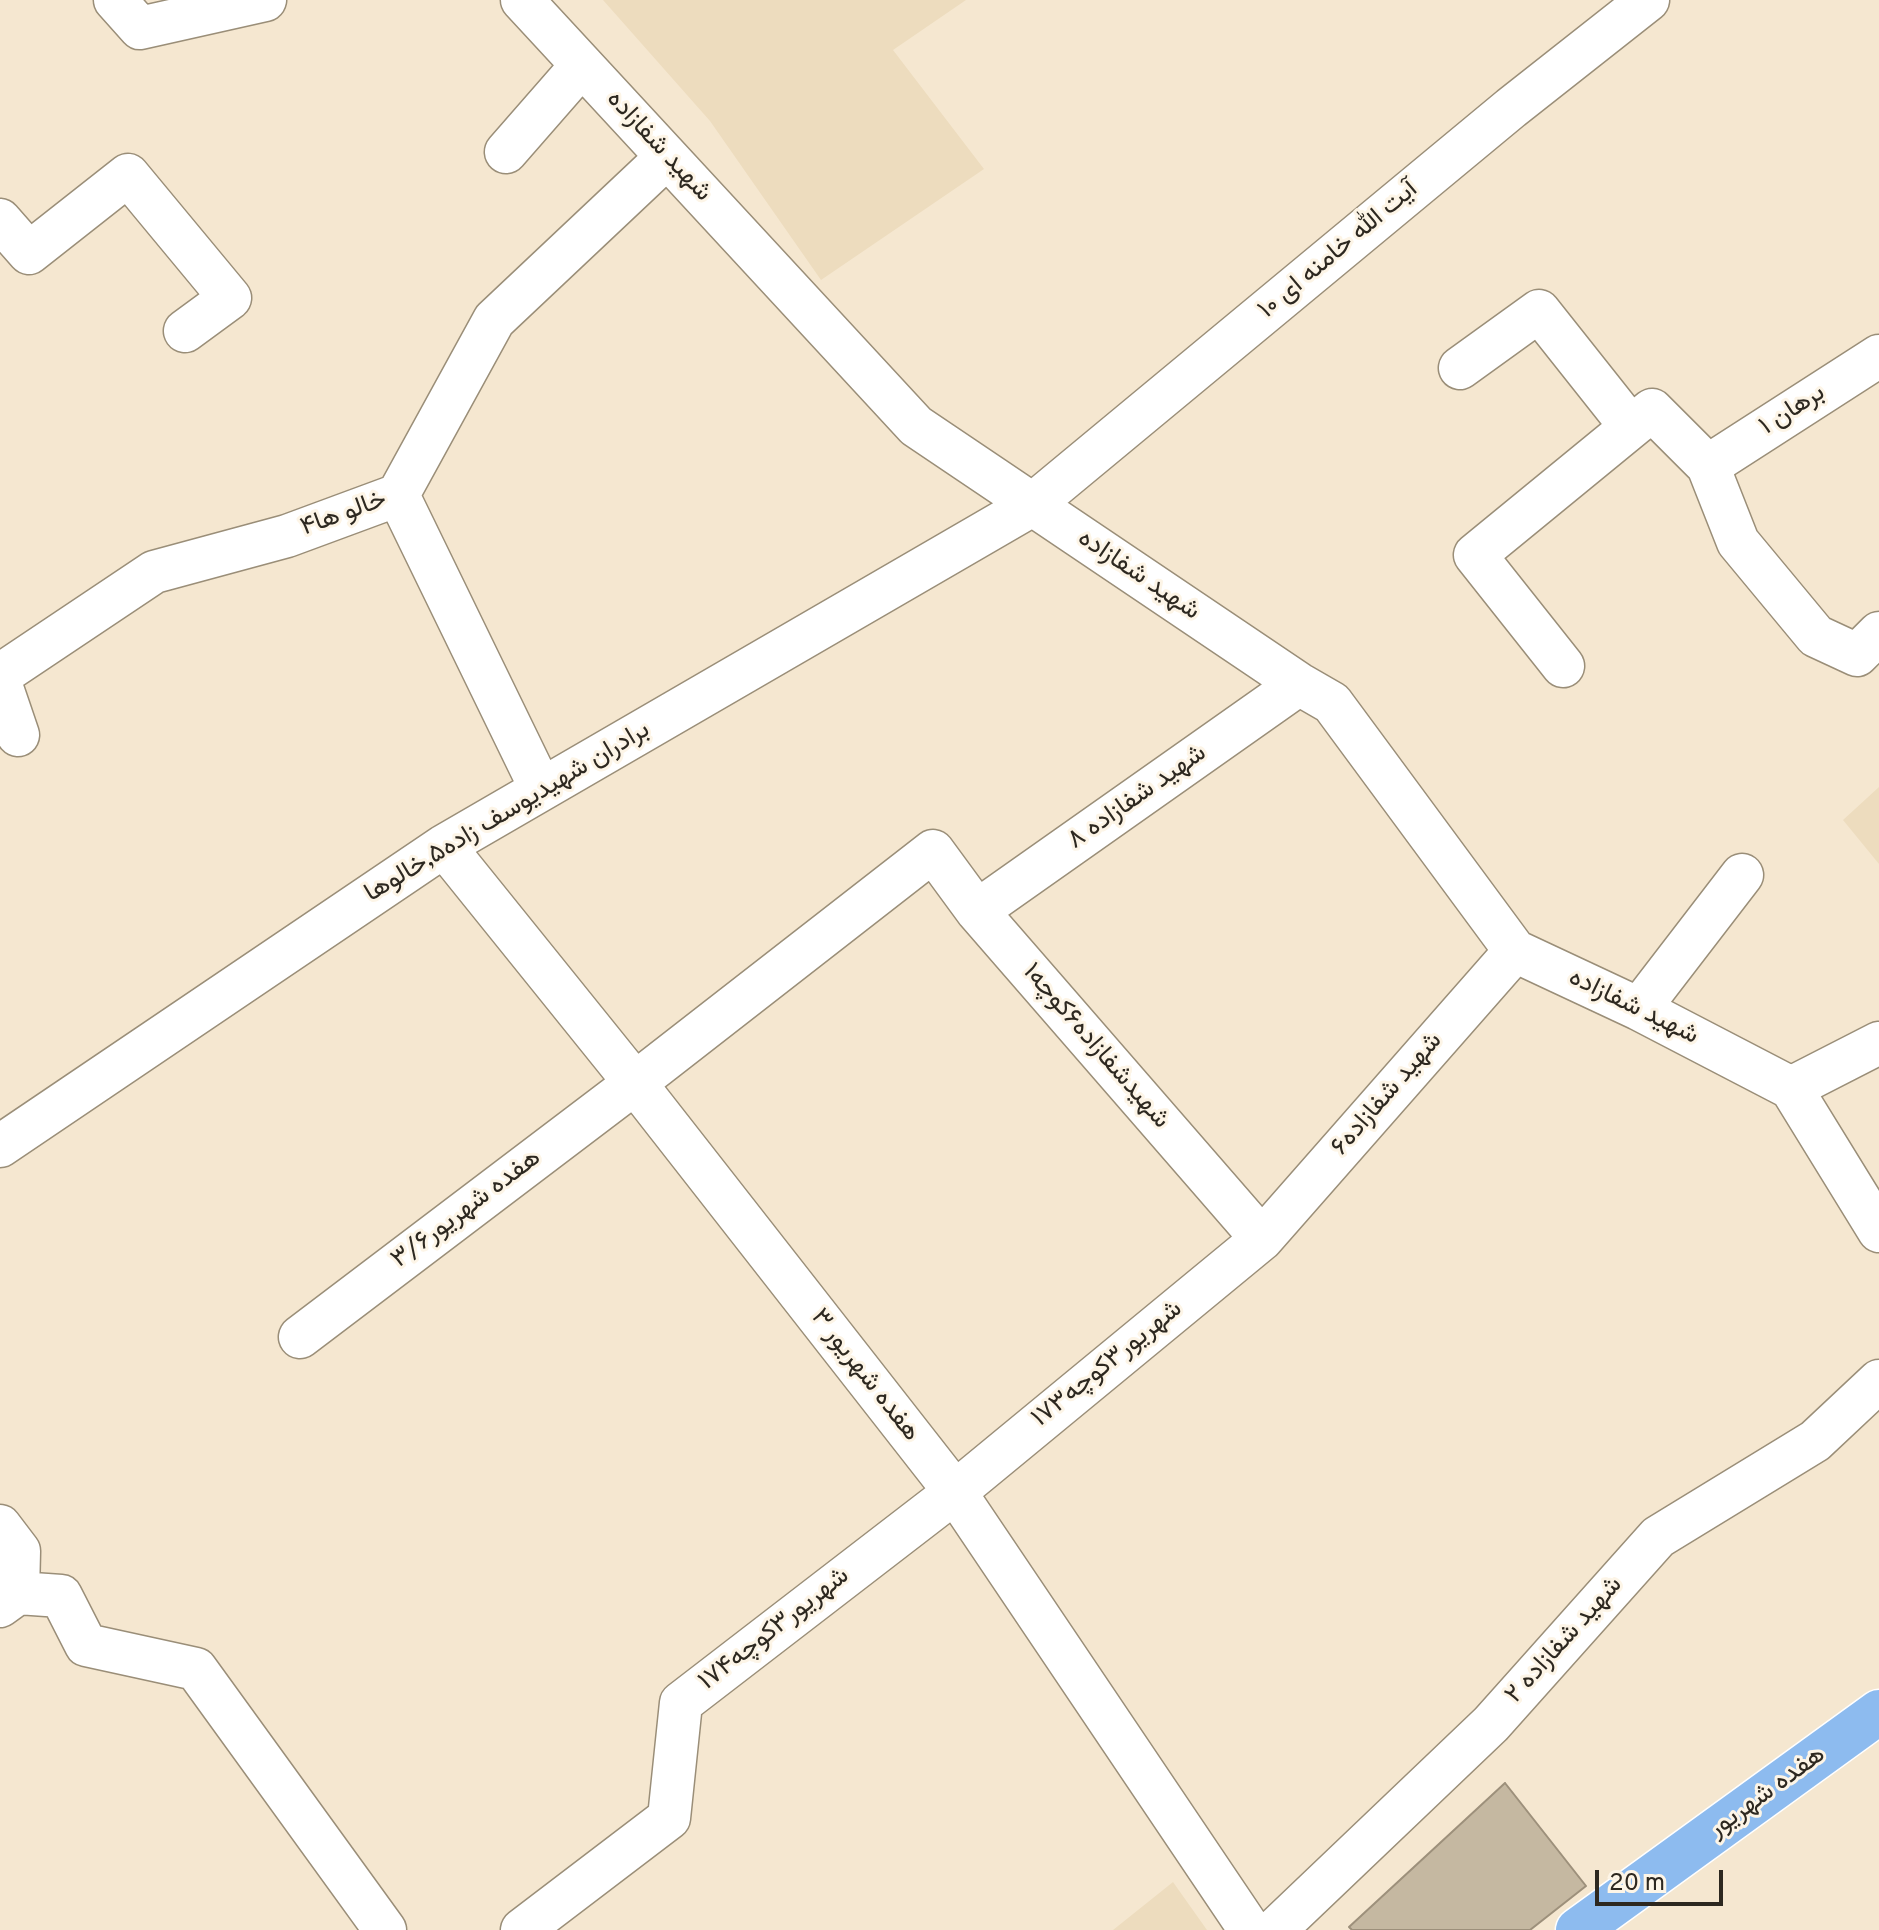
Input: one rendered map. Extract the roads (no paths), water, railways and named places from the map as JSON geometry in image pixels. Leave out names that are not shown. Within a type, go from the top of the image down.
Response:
[{"type":"main road","name":"هفده شهریور","points":[[1578,1930],[1879,1712]]},
{"type":"street","points":[[115,0],[140,28],[265,0]]},
{"type":"street","name":"شهید شفازاده","points":[[522,0],[916,426],[1299,684],[1332,703],[1515,951],[1639,1009],[1791,1088]]},
{"type":"street","name":"آیت الله خامنه ای ۱۰","points":[[1032,505],[1511,108],[1648,0]]},
{"type":"street","points":[[506,152],[582,65]]},
{"type":"street","points":[[398,495],[494,320],[667,157]]},
{"type":"street","points":[[0,220],[29,253],[128,175],[230,298],[185,331]]},
{"type":"street","points":[[1460,368],[1539,311],[1631,427]]},
{"type":"street","name":"برهان ۱","points":[[1708,466],[1879,356]]},
{"type":"street","points":[[1563,666],[1475,555],[1652,410],[1708,466],[1738,542],[1816,636],[1857,655],[1879,633]]},
{"type":"street","name":"خالو ها۴","points":[[0,675],[154,572],[287,536],[398,495],[541,789]]},
{"type":"street","name":"برادران شهیدیوسف زاده۵,خالوها","points":[[0,1146],[444,846],[1032,505]]},
{"type":"street","points":[[0,682],[18,735]]},
{"type":"street","name":"شهید شفازاده ۸","points":[[977,911],[1299,684]]},
{"type":"street","name":"هفده شهریور ۳","points":[[444,846],[635,1083],[955,1492],[1250,1930]]},
{"type":"street","name":"شهیدشفازاده۶کوچه۱","points":[[933,851],[977,911],[1262,1239]]},
{"type":"street","name":"هفده شهریور۳/۶","points":[[300,1337],[635,1083],[933,851]]},
{"type":"street","points":[[1639,1009],[1742,875]]},
{"type":"street","name":"شهید شفازاده۶","points":[[1262,1239],[1515,951]]},
{"type":"street","points":[[1879,1043],[1791,1088],[1879,1231]]},
{"type":"street","name":"۱۷شهریور۳کوچه۳","points":[[955,1492],[1262,1239]]},
{"type":"street","name":"شهید شفازاده ۲","points":[[1275,1930],[1491,1724],[1658,1537],[1815,1441],[1879,1381]]},
{"type":"street","name":"۱۷شهریور۳کوچه۴","points":[[522,1930],[669,1818],[681,1703],[955,1492]]},
{"type":"street","points":[[0,1526],[19,1551],[9,1599],[61,1596],[86,1645],[196,1669],[385,1930]]}]
